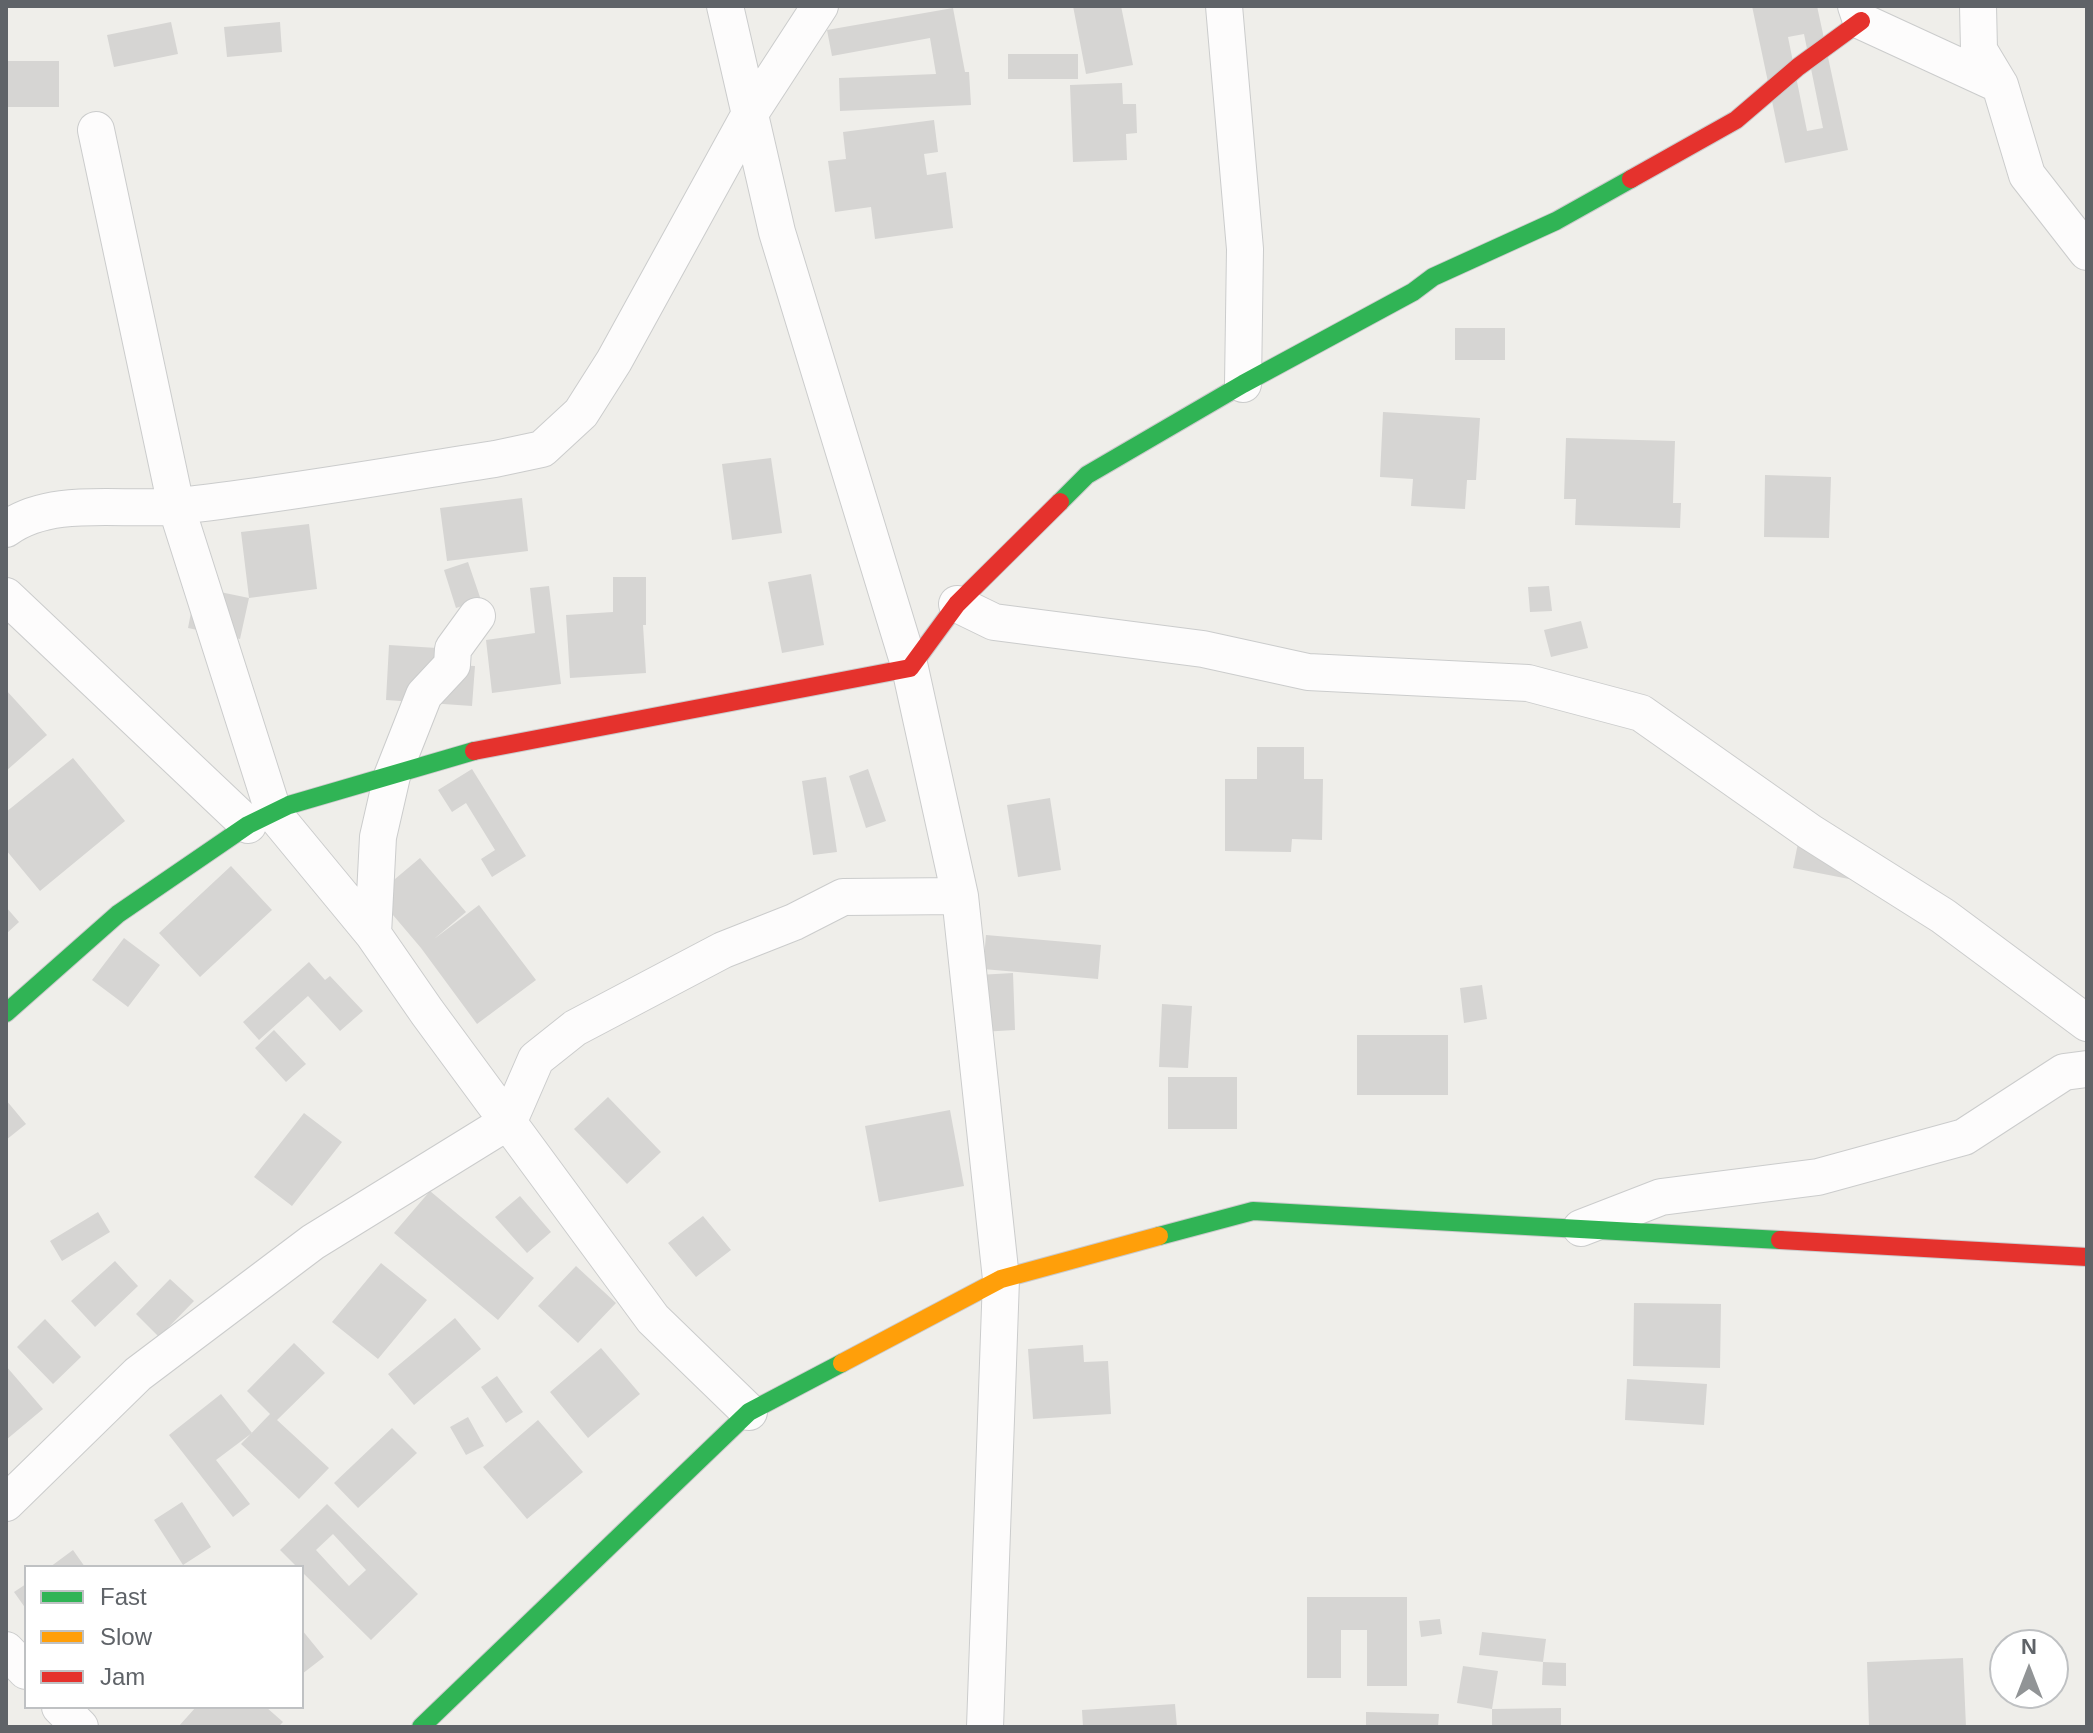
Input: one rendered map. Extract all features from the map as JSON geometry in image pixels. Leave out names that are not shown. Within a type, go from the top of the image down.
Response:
[{"type":"street","points":[[725,6],[777,232],[910,668],[960,896],[1001,1279],[985,1727]]},
{"type":"street","points":[[6,529],[23,517],[69,509],[176,506],[495,459],[542,449],[581,413],[614,361],[751,112],[820,6]]},
{"type":"street","points":[[1224,6],[1245,249],[1243,384]]},
{"type":"street","points":[[1978,6],[1979,50],[2000,85],[2027,175],[2087,252]]},
{"type":"street","points":[[6,1013],[118,914],[261,820],[289,805],[455,755],[910,668],[957,604],[1087,475],[1243,384],[1413,292],[1433,277],[1556,221],[1736,120],[1858,13],[2000,85]]},
{"type":"street","points":[[96,130],[176,506],[261,820]]},
{"type":"street","points":[[6,596],[261,820],[373,934],[653,1319],[749,1412]]},
{"type":"street","points":[[957,604],[994,622],[1203,649],[1308,672],[1528,683],[1641,713],[1810,832],[1943,916],[2087,1023]]},
{"type":"street","points":[[373,934],[378,837],[392,776],[424,695],[452,665],[453,649],[477,616]]},
{"type":"street","points":[[6,1503],[150,1365],[313,1242],[509,1121],[536,1059],[575,1028],[723,950],[794,922],[843,897],[960,896]]},
{"type":"street","points":[[1578,1229],[1661,1197],[1818,1177],[1964,1137],[2064,1072],[2087,1069]]},
{"type":"street","points":[[421,1727],[749,1412],[1001,1279],[1253,1211],[2087,1257]]},
{"type":"street","points":[[6,1650],[24,1669]]},
{"type":"street","points":[[62,1709],[80,1727]]},
{"type":"building","points":[[1073,6],[1121,6],[1133,65],[1086,74]]},
{"type":"building","points":[[1752,6],[1817,6],[1848,150],[1785,163]],"holes":[[[1804,34],[1823,128],[1807,131],[1788,37]]]},
{"type":"building","points":[[953,8],[965,72],[969,72],[971,105],[840,111],[839,78],[936,74],[930,38],[832,56],[827,30]]},
{"type":"building","points":[[171,22],[178,54],[114,67],[107,35]]},
{"type":"building","points":[[280,22],[282,52],[227,57],[224,27]]},
{"type":"building","points":[[1008,54],[1078,54],[1078,79],[1008,79]]},
{"type":"building","points":[[6,61],[59,61],[59,107],[6,107]]},
{"type":"building","points":[[1122,83],[1123,104],[1136,104],[1137,133],[1126,134],[1127,160],[1073,162],[1070,85]]},
{"type":"building","points":[[934,120],[938,152],[924,154],[927,175],[946,172],[953,228],[875,239],[871,207],[835,212],[828,161],[846,159],[843,132]]},
{"type":"building","points":[[1455,328],[1505,328],[1505,360],[1455,360]]},
{"type":"building","points":[[1383,412],[1480,418],[1476,480],[1467,480],[1465,509],[1411,506],[1413,479],[1380,477]]},
{"type":"building","points":[[1566,438],[1675,441],[1673,503],[1681,503],[1680,528],[1575,525],[1576,499],[1564,499]]},
{"type":"building","points":[[771,458],[782,533],[732,540],[722,464]]},
{"type":"building","points":[[1765,475],[1831,477],[1829,538],[1764,537]]},
{"type":"building","points":[[522,498],[528,551],[447,561],[440,508]]},
{"type":"building","points":[[309,524],[317,589],[249,598],[241,532]]},
{"type":"building","points":[[468,562],[481,600],[456,608],[444,570]]},
{"type":"building","points":[[811,574],[824,645],[782,653],[768,582]]},
{"type":"building","points":[[613,577],[646,577],[646,625],[643,625],[646,673],[570,678],[566,615],[613,612]]},
{"type":"building","points":[[549,586],[561,684],[492,693],[486,640],[535,633],[530,588]]},
{"type":"building","points":[[1549,586],[1552,611],[1530,612],[1528,587]]},
{"type":"building","points":[[196,587],[249,598],[240,639],[188,628]]},
{"type":"building","points":[[1581,621],[1588,648],[1551,657],[1544,630]]},
{"type":"building","points":[[389,645],[453,649],[452,665],[475,666],[472,706],[386,700]]},
{"type":"building","points":[[6,690],[47,735],[6,771]]},
{"type":"building","points":[[1257,747],[1304,747],[1304,779],[1323,779],[1322,840],[1292,839],[1291,852],[1225,851],[1225,779],[1257,779]]},
{"type":"building","points":[[73,758],[125,821],[40,891],[6,850],[6,812]]},
{"type":"building","points":[[472,769],[526,856],[492,877],[481,859],[495,850],[466,803],[452,812],[438,790]]},
{"type":"building","points":[[868,769],[886,821],[866,828],[849,776]]},
{"type":"building","points":[[826,777],[837,852],[813,855],[802,781]]},
{"type":"building","points":[[1050,798],[1061,870],[1018,877],[1007,805]]},
{"type":"building","points":[[1798,843],[1854,855],[1849,879],[1793,868]]},
{"type":"building","points":[[420,858],[466,912],[434,939],[479,905],[536,980],[477,1024],[421,948],[376,895]]},
{"type":"building","points":[[231,866],[272,910],[200,977],[159,933]]},
{"type":"building","points":[[6,907],[19,922],[6,934]]},
{"type":"building","points":[[986,935],[1101,945],[1098,979],[983,969]]},
{"type":"building","points":[[124,938],[160,965],[128,1007],[92,980]]},
{"type":"building","points":[[309,962],[325,980],[330,976],[363,1011],[340,1031],[308,996],[259,1040],[243,1022]]},
{"type":"building","points":[[1013,973],[1015,1030],[981,1032],[978,975]]},
{"type":"building","points":[[1482,985],[1487,1019],[1464,1023],[1460,988]]},
{"type":"building","points":[[1162,1004],[1192,1006],[1188,1068],[1159,1067]]},
{"type":"building","points":[[274,1030],[306,1064],[286,1082],[255,1048]]},
{"type":"building","points":[[1357,1035],[1448,1035],[1448,1095],[1357,1095]]},
{"type":"building","points":[[1168,1077],[1237,1077],[1237,1129],[1168,1129]]},
{"type":"building","points":[[608,1097],[661,1152],[627,1184],[574,1129]]},
{"type":"building","points":[[6,1100],[26,1124],[6,1140]]},
{"type":"building","points":[[950,1110],[964,1186],[879,1202],[865,1126]]},
{"type":"building","points":[[304,1113],[342,1142],[292,1206],[254,1177]]},
{"type":"building","points":[[430,1191],[534,1278],[498,1320],[394,1233]]},
{"type":"building","points":[[520,1196],[551,1232],[527,1253],[495,1217]]},
{"type":"building","points":[[98,1212],[110,1232],[62,1261],[50,1241]]},
{"type":"building","points":[[703,1216],[731,1250],[696,1277],[668,1243]]},
{"type":"building","points":[[115,1261],[138,1286],[95,1327],[71,1301]]},
{"type":"building","points":[[381,1263],[427,1300],[378,1359],[332,1322]]},
{"type":"building","points":[[576,1266],[616,1303],[578,1343],[538,1306]]},
{"type":"building","points":[[170,1279],[194,1301],[159,1337],[136,1314]]},
{"type":"building","points":[[1634,1303],[1721,1304],[1720,1368],[1633,1366]]},
{"type":"building","points":[[455,1318],[481,1349],[414,1405],[388,1374]]},
{"type":"building","points":[[45,1319],[81,1357],[53,1384],[17,1347]]},
{"type":"building","points":[[294,1343],[325,1373],[277,1420],[329,1468],[299,1499],[241,1444],[270,1414],[247,1391]]},
{"type":"building","points":[[1083,1345],[1084,1362],[1108,1361],[1111,1414],[1033,1419],[1028,1349]]},
{"type":"building","points":[[601,1348],[640,1394],[588,1438],[550,1392]]},
{"type":"building","points":[[6,1366],[43,1409],[6,1440]]},
{"type":"building","points":[[497,1376],[523,1412],[506,1423],[481,1387]]},
{"type":"building","points":[[1627,1379],[1707,1384],[1704,1425],[1625,1420]]},
{"type":"building","points":[[221,1394],[252,1433],[216,1460],[250,1504],[233,1517],[169,1435]]},
{"type":"building","points":[[468,1417],[484,1446],[466,1455],[450,1427]]},
{"type":"building","points":[[538,1420],[583,1472],[527,1519],[483,1467]]},
{"type":"building","points":[[392,1428],[417,1453],[358,1508],[334,1483]]},
{"type":"building","points":[[182,1502],[211,1547],[183,1565],[154,1520]]},
{"type":"building","points":[[327,1504],[418,1594],[371,1640],[304,1574],[304,1565],[295,1565],[280,1550]],"holes":[[[333,1534],[366,1570],[349,1586],[316,1550]]]},
{"type":"building","points":[[73,1550],[84,1565],[53,1565]]},
{"type":"building","points":[[24,1585],[24,1606],[14,1592]]},
{"type":"building","points":[[1307,1597],[1407,1597],[1407,1686],[1367,1686],[1367,1630],[1341,1630],[1341,1678],[1307,1678]]},
{"type":"building","points":[[1440,1619],[1442,1634],[1421,1637],[1419,1621]]},
{"type":"building","points":[[304,1632],[324,1657],[304,1672]]},
{"type":"building","points":[[1482,1632],[1546,1639],[1543,1662],[1479,1655]]},
{"type":"building","points":[[1963,1658],[1966,1727],[1869,1727],[1867,1662]]},
{"type":"building","points":[[1543,1662],[1566,1663],[1566,1686],[1542,1685]]},
{"type":"building","points":[[1463,1666],[1498,1671],[1492,1709],[1457,1703]]},
{"type":"building","points":[[1175,1704],[1177,1727],[1083,1727],[1082,1710]]},
{"type":"building","points":[[1561,1708],[1561,1727],[1492,1727],[1492,1709]]},
{"type":"building","points":[[194,1709],[268,1709],[283,1722],[278,1727],[178,1727]]},
{"type":"building","points":[[1366,1712],[1439,1714],[1438,1727],[1366,1727]]},
{"type":"traffic: fast","points":[[1060,502],[1087,475],[1243,384],[1413,292],[1433,277],[1556,221],[1631,179]]},
{"type":"traffic: fast","points":[[6,1013],[118,914],[248,825],[289,805],[474,751]]},
{"type":"traffic: fast","points":[[1159,1236],[1253,1211],[1780,1240]]},
{"type":"traffic: fast","points":[[421,1727],[749,1412],[842,1363]]},
{"type":"traffic: slow","points":[[842,1363],[1001,1279],[1159,1236]]},
{"type":"traffic: jam","points":[[1631,179],[1736,120],[1798,67],[1861,21]]},
{"type":"traffic: jam","points":[[474,751],[910,668],[957,604],[1060,502]]},
{"type":"traffic: jam","points":[[1780,1240],[2087,1257]]}]
